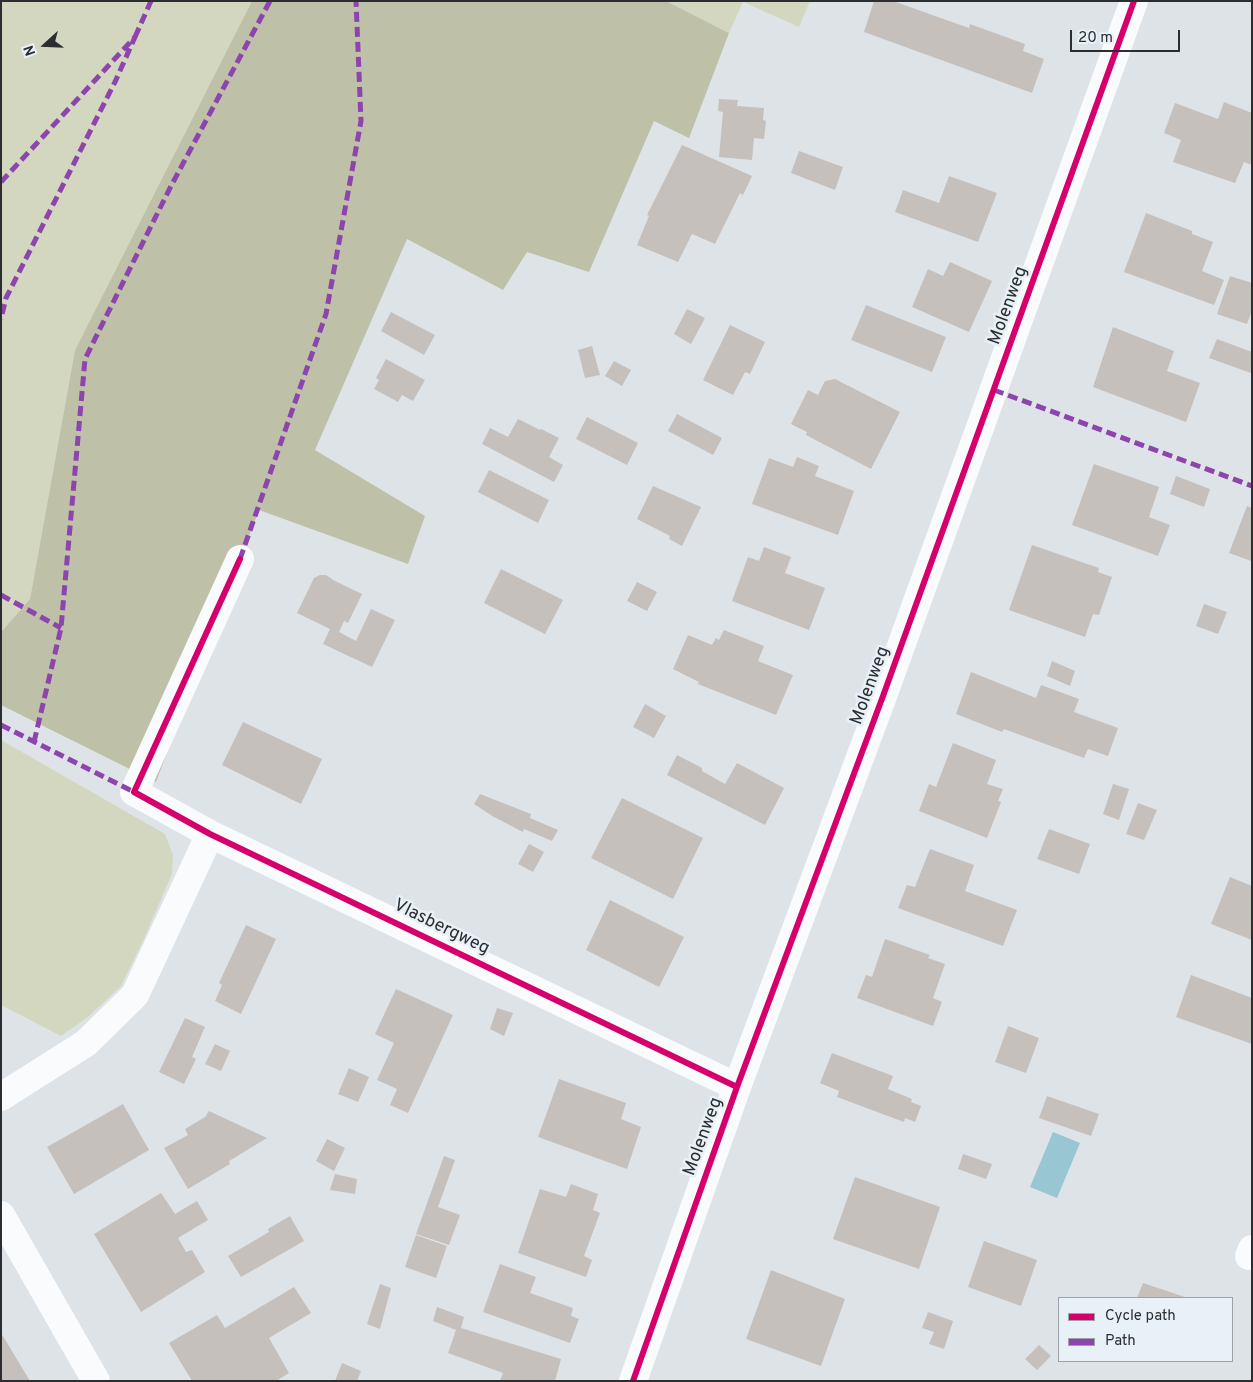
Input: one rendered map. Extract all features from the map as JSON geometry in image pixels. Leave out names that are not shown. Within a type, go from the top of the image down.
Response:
[{"type":"street","name":"Molenweg","points":[[633,1381],[738,1086],[883,696],[1134,1]]},
{"type":"street","name":"Vlasbergweg","points":[[240,559],[134,792],[210,834],[738,1086]]},
{"type":"street","points":[[1,1098],[86,1043],[135,995],[210,834]]},
{"type":"street","points":[[1,1215],[96,1381]]},
{"type":"green space","points":[[1,1],[252,1],[75,350],[30,599],[1,632]]},
{"type":"green space","points":[[252,1],[666,1],[729,33],[689,138],[654,121],[589,272],[527,252],[503,290],[407,239],[315,450],[425,516],[408,564],[259,510],[156,782],[1,705],[1,632],[30,599],[75,350]]},
{"type":"green space","points":[[666,1],[810,1],[799,27],[743,2],[729,33]]},
{"type":"green space","points":[[1,740],[165,834],[173,855],[172,874],[121,986],[88,1017],[61,1036],[1,1005]]},
{"type":"water","points":[[1053,1132],[1080,1143],[1057,1198],[1030,1187]]},
{"type":"building","points":[[874,1],[893,1],[969,28],[970,24],[1025,44],[1023,51],[1044,59],[1032,93],[864,32]]},
{"type":"building","points":[[719,99],[738,100],[737,106],[764,108],[763,120],[766,121],[764,139],[754,138],[752,160],[719,157],[723,112],[718,111]]},
{"type":"building","points":[[1224,102],[1252,113],[1252,165],[1244,162],[1235,183],[1173,162],[1181,140],[1164,133],[1175,103],[1218,119]]},
{"type":"building","points":[[682,145],[752,176],[743,195],[740,193],[715,244],[692,234],[678,262],[637,245],[649,216],[647,215]]},
{"type":"building","points":[[799,151],[843,167],[835,190],[791,173]]},
{"type":"building","points":[[949,176],[997,193],[978,242],[895,212],[903,190],[939,203]]},
{"type":"building","points":[[1146,213],[1192,231],[1192,234],[1213,242],[1202,271],[1224,280],[1214,305],[1124,272]]},
{"type":"building","points":[[950,262],[992,281],[969,332],[912,307],[928,269],[943,276]]},
{"type":"building","points":[[1230,276],[1252,283],[1252,310],[1247,324],[1217,314]]},
{"type":"building","points":[[866,305],[946,337],[932,372],[851,340]]},
{"type":"building","points":[[687,309],[705,318],[691,344],[674,334]]},
{"type":"building","points":[[391,312],[435,335],[424,355],[381,331]]},
{"type":"building","points":[[730,325],[765,342],[750,374],[745,372],[733,395],[703,380]]},
{"type":"building","points":[[1113,327],[1174,351],[1167,371],[1200,383],[1186,422],[1093,387]]},
{"type":"building","points":[[1217,339],[1252,352],[1251,373],[1209,358]]},
{"type":"building","points":[[592,346],[600,375],[585,378],[578,350]]},
{"type":"building","points":[[386,359],[425,380],[413,401],[402,395],[398,402],[374,389],[379,380],[376,378]]},
{"type":"building","points":[[614,361],[631,370],[622,386],[605,376]]},
{"type":"building","points":[[835,379],[900,412],[871,469],[806,435],[807,432],[791,424],[808,390],[818,395],[825,381]]},
{"type":"building","points":[[677,414],[722,438],[713,455],[668,431]]},
{"type":"building","points":[[587,417],[638,443],[627,465],[576,439]]},
{"type":"building","points":[[518,419],[559,438],[549,457],[563,465],[554,482],[482,444],[490,428],[508,437]]},
{"type":"building","points":[[797,457],[819,466],[815,476],[854,491],[838,535],[752,504],[769,458],[793,467]]},
{"type":"building","points":[[1094,464],[1159,487],[1149,517],[1170,525],[1158,556],[1072,525]]},
{"type":"building","points":[[489,470],[549,500],[538,523],[478,492]]},
{"type":"building","points":[[1176,476],[1210,489],[1204,507],[1170,494]]},
{"type":"building","points":[[653,486],[701,507],[682,546],[669,539],[670,536],[637,519]]},
{"type":"building","points":[[1247,506],[1252,508],[1251,561],[1229,553]]},
{"type":"building","points":[[1032,545],[1099,568],[1098,572],[1112,577],[1099,615],[1093,614],[1085,637],[1009,610]]},
{"type":"building","points":[[764,547],[791,557],[785,573],[825,588],[809,630],[732,601],[748,557],[759,561]]},
{"type":"building","points":[[501,569],[563,600],[545,634],[484,603]]},
{"type":"building","points":[[326,575],[362,594],[348,623],[344,621],[339,632],[356,641],[371,609],[395,620],[372,667],[323,644],[330,629],[297,613],[314,578]]},
{"type":"building","points":[[637,582],[657,592],[647,611],[627,601]]},
{"type":"building","points":[[1204,604],[1227,612],[1218,634],[1196,626]]},
{"type":"building","points":[[724,630],[764,646],[758,661],[793,675],[776,715],[698,684],[699,682],[673,669],[688,635],[712,645],[716,638],[719,640]]},
{"type":"building","points":[[1052,661],[1075,671],[1070,686],[1047,676]]},
{"type":"building","points":[[971,672],[1036,698],[1041,685],[1079,699],[1074,712],[1118,728],[1108,756],[1088,749],[1084,758],[1004,729],[1002,732],[956,714]]},
{"type":"building","points":[[645,704],[666,716],[654,738],[633,727]]},
{"type":"building","points":[[243,722],[322,759],[301,804],[222,765]]},
{"type":"building","points":[[953,743],[996,760],[987,784],[1003,789],[998,801],[1001,802],[987,838],[919,811],[929,784],[936,787]]},
{"type":"building","points":[[677,755],[702,768],[702,771],[725,784],[737,763],[784,788],[765,825],[667,775]]},
{"type":"building","points":[[1113,784],[1129,789],[1119,820],[1103,814]]},
{"type":"building","points":[[480,794],[531,814],[530,818],[558,830],[552,841],[524,829],[523,832],[474,804]]},
{"type":"building","points":[[622,798],[703,838],[673,899],[591,858]]},
{"type":"building","points":[[1138,803],[1157,810],[1144,840],[1126,834]]},
{"type":"building","points":[[1049,829],[1090,844],[1079,874],[1037,859]]},
{"type":"building","points":[[529,844],[544,852],[533,872],[518,864]]},
{"type":"building","points":[[930,849],[974,865],[965,891],[1017,910],[1003,946],[898,908],[907,885],[915,887]]},
{"type":"building","points":[[1230,877],[1252,886],[1252,940],[1211,924]]},
{"type":"building","points":[[610,900],[684,937],[659,987],[586,950]]},
{"type":"building","points":[[246,925],[276,939],[241,1014],[215,1001],[222,985],[219,983]]},
{"type":"building","points":[[885,939],[930,955],[928,958],[945,964],[933,998],[942,1002],[933,1026],[857,998],[866,975],[872,977]]},
{"type":"building","points":[[1191,975],[1252,998],[1252,1044],[1176,1017]]},
{"type":"building","points":[[396,989],[453,1015],[408,1113],[390,1105],[397,1089],[377,1080],[394,1043],[375,1034]]},
{"type":"building","points":[[497,1008],[513,1013],[504,1036],[490,1029]]},
{"type":"building","points":[[185,1018],[205,1027],[192,1057],[196,1059],[184,1084],[159,1072]]},
{"type":"building","points":[[1008,1026],[1039,1038],[1026,1073],[995,1062]]},
{"type":"building","points":[[215,1044],[230,1051],[221,1071],[205,1064]]},
{"type":"building","points":[[832,1053],[893,1076],[888,1089],[912,1099],[911,1102],[921,1106],[915,1122],[905,1118],[904,1122],[837,1097],[839,1091],[820,1083]]},
{"type":"building","points":[[349,1068],[369,1077],[358,1102],[338,1094]]},
{"type":"building","points":[[559,1079],[626,1103],[621,1119],[641,1127],[627,1169],[538,1137]]},
{"type":"building","points":[[1047,1096],[1099,1114],[1091,1136],[1039,1118]]},
{"type":"building","points":[[123,1104],[149,1150],[74,1194],[47,1147]]},
{"type":"building","points":[[209,1111],[267,1138],[229,1161],[230,1164],[188,1189],[164,1148],[188,1135],[185,1129],[205,1117]]},
{"type":"building","points":[[327,1139],[345,1148],[334,1171],[316,1161]]},
{"type":"building","points":[[963,1154],[992,1164],[986,1179],[958,1169]]},
{"type":"building","points":[[444,1156],[455,1160],[438,1207],[460,1215],[449,1245],[416,1234]]},
{"type":"building","points":[[335,1174],[357,1179],[355,1194],[330,1190]]},
{"type":"building","points":[[855,1177],[940,1207],[919,1269],[833,1239]]},
{"type":"building","points":[[571,1184],[598,1194],[593,1210],[600,1213],[584,1256],[592,1260],[586,1277],[518,1253],[540,1189],[566,1197]]},
{"type":"building","points":[[161,1193],[175,1214],[197,1201],[208,1220],[178,1238],[186,1252],[192,1250],[205,1272],[141,1312],[94,1234]]},
{"type":"building","points":[[290,1216],[304,1241],[241,1277],[228,1256],[269,1232],[268,1229]]},
{"type":"building","points":[[416,1235],[447,1246],[436,1278],[405,1267]]},
{"type":"building","points":[[984,1241],[1037,1260],[1021,1306],[968,1287]]},
{"type":"building","points":[[500,1264],[536,1277],[530,1293],[573,1308],[571,1316],[579,1319],[570,1343],[483,1312]]},
{"type":"building","points":[[771,1270],[845,1299],[821,1366],[746,1339]]},
{"type":"building","points":[[1143,1283],[1185,1297],[1137,1297]]},
{"type":"building","points":[[380,1284],[391,1288],[380,1329],[367,1324]]},
{"type":"building","points":[[294,1287],[311,1313],[269,1338],[289,1373],[276,1381],[192,1381],[169,1343],[217,1315],[225,1328]]},
{"type":"building","points":[[437,1307],[464,1317],[461,1328],[561,1359],[555,1381],[500,1381],[503,1373],[448,1353],[456,1330],[433,1321]]},
{"type":"building","points":[[928,1312],[953,1321],[944,1349],[929,1344],[934,1332],[922,1328]]},
{"type":"building","points":[[1,1333],[30,1381],[1,1381]]},
{"type":"building","points":[[1039,1345],[1051,1356],[1037,1370],[1025,1359]]},
{"type":"building","points":[[342,1363],[361,1371],[357,1381],[335,1381]]},
{"type":"marked path","points":[[135,37],[151,1]]},
{"type":"marked path","points":[[34,742],[61,628],[85,359],[171,186],[270,1]]},
{"type":"marked path","points":[[240,559],[326,314],[361,121],[356,1]]},
{"type":"marked path","points":[[1,182],[135,37],[115,82],[6,298],[1,319]]},
{"type":"marked path","points":[[994,390],[1252,486]]},
{"type":"marked path","points":[[1,595],[61,628]]},
{"type":"marked path","points":[[1,725],[134,792]]},
{"type":"cycle path","points":[[633,1381],[737,1087],[883,696],[1134,1]]},
{"type":"cycle path","points":[[240,559],[134,792],[210,834],[737,1087]]}]
